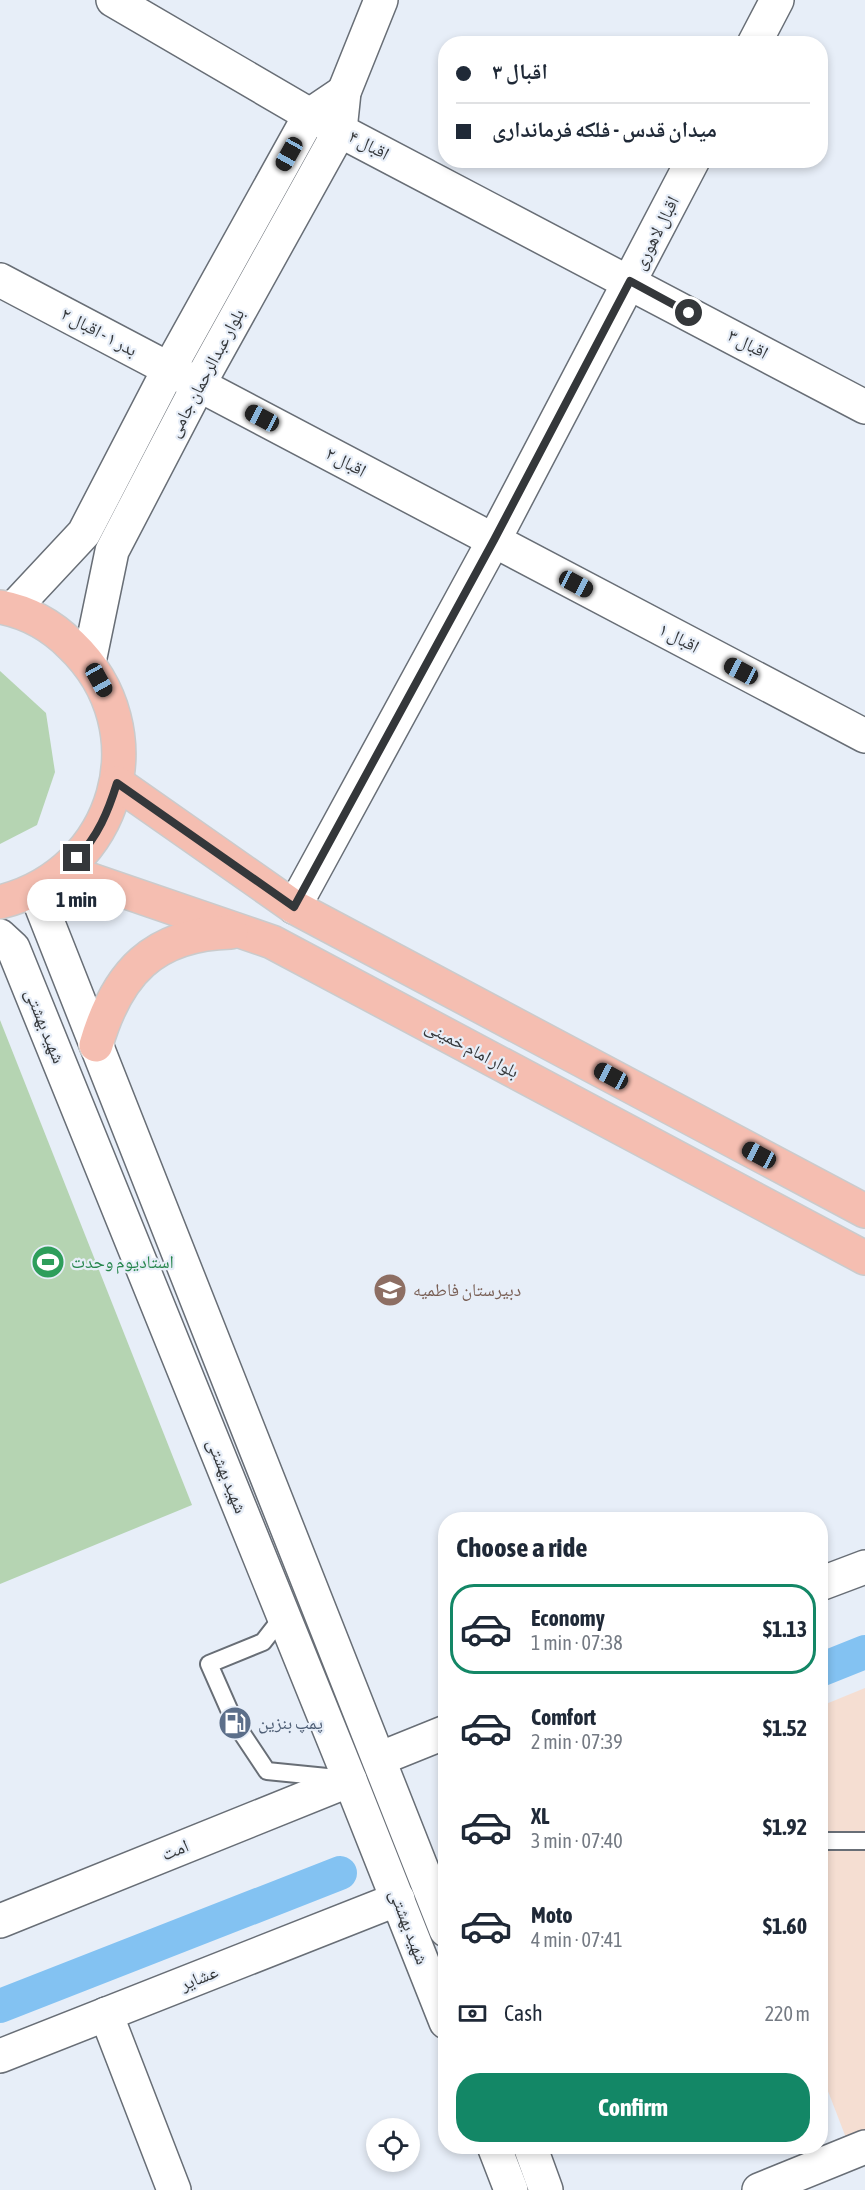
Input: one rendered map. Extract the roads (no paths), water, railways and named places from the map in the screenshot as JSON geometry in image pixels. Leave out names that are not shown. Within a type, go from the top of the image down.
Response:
[{"type":"main road","points":[[0,902],[35,890],[65,871],[89,846],[101,826],[117,783],[119,740],[110,699],[89,662],[55,630],[7,608]]},
{"type":"main road","points":[[117,783],[294,907],[865,1211]]},
{"type":"main road","name":"بلوار امام خمینی","points":[[65,871],[237,932],[272,942],[865,1258]]},
{"type":"main road","points":[[96,1045],[105,1013],[121,984],[144,960],[172,943],[204,933],[237,932]]},
{"type":"street","name":"اقبال ۴","points":[[113,0],[310,115],[630,281]]},
{"type":"street","name":"بلوار عبدالرحمان جامی","points":[[89,662],[112,551],[199,384],[340,130],[344,92],[381,0]]},
{"type":"street","points":[[758,36],[777,0]]},
{"type":"street","name":"بلوار عبدالرحمان جامی","points":[[7,608],[84,534],[169,369],[310,115],[344,92]]},
{"type":"street","name":"اقبال لاهوری","points":[[294,907],[494,540],[630,281],[682,168]]},
{"type":"street","name":"بدر ۱ - اقبال ۲","points":[[0,280],[199,384]]},
{"type":"street","name":"اقبال ۳","points":[[630,281],[865,407]]},
{"type":"street","name":"اقبال ۲","points":[[199,384],[494,540]]},
{"type":"street","name":"اقبال ۱","points":[[494,540],[865,736]]},
{"type":"street","name":"شهید بهشتی","points":[[35,890],[438,1910]]},
{"type":"street","name":"شهید بهشتی","points":[[0,936],[13,948],[438,2002]]},
{"type":"street","points":[[828,1581],[865,1566]]},
{"type":"street","points":[[379,1759],[438,1735]]},
{"type":"street","name":"امت","points":[[0,1921],[350,1780]]},
{"type":"street","name":"عشایر","points":[[0,2056],[398,1899]]},
{"type":"street","points":[[106,2014],[174,2190]]},
{"type":"street","points":[[759,2190],[865,2147]]},
{"type":"street","points":[[497,2154],[511,2190]]},
{"type":"street","points":[[533,2154],[546,2190]]},
{"type":"lane","points":[[284,1615],[262,1642],[209,1664],[235,1723],[267,1771],[350,1780]]},
{"type":"lane","points":[[828,1840],[865,1841]]},
{"type":"waterway","points":[[828,1667],[865,1652]]},
{"type":"waterway","points":[[0,2006],[340,1873]]},
{"type":"place","name":"استادیوم وحدت","points":[[48,1262]]},
{"type":"place","name":"دبیرستان فاطمیه","points":[[390,1290]]},
{"type":"place","name":"پمپ بنزین","points":[[235,1723]]}]
